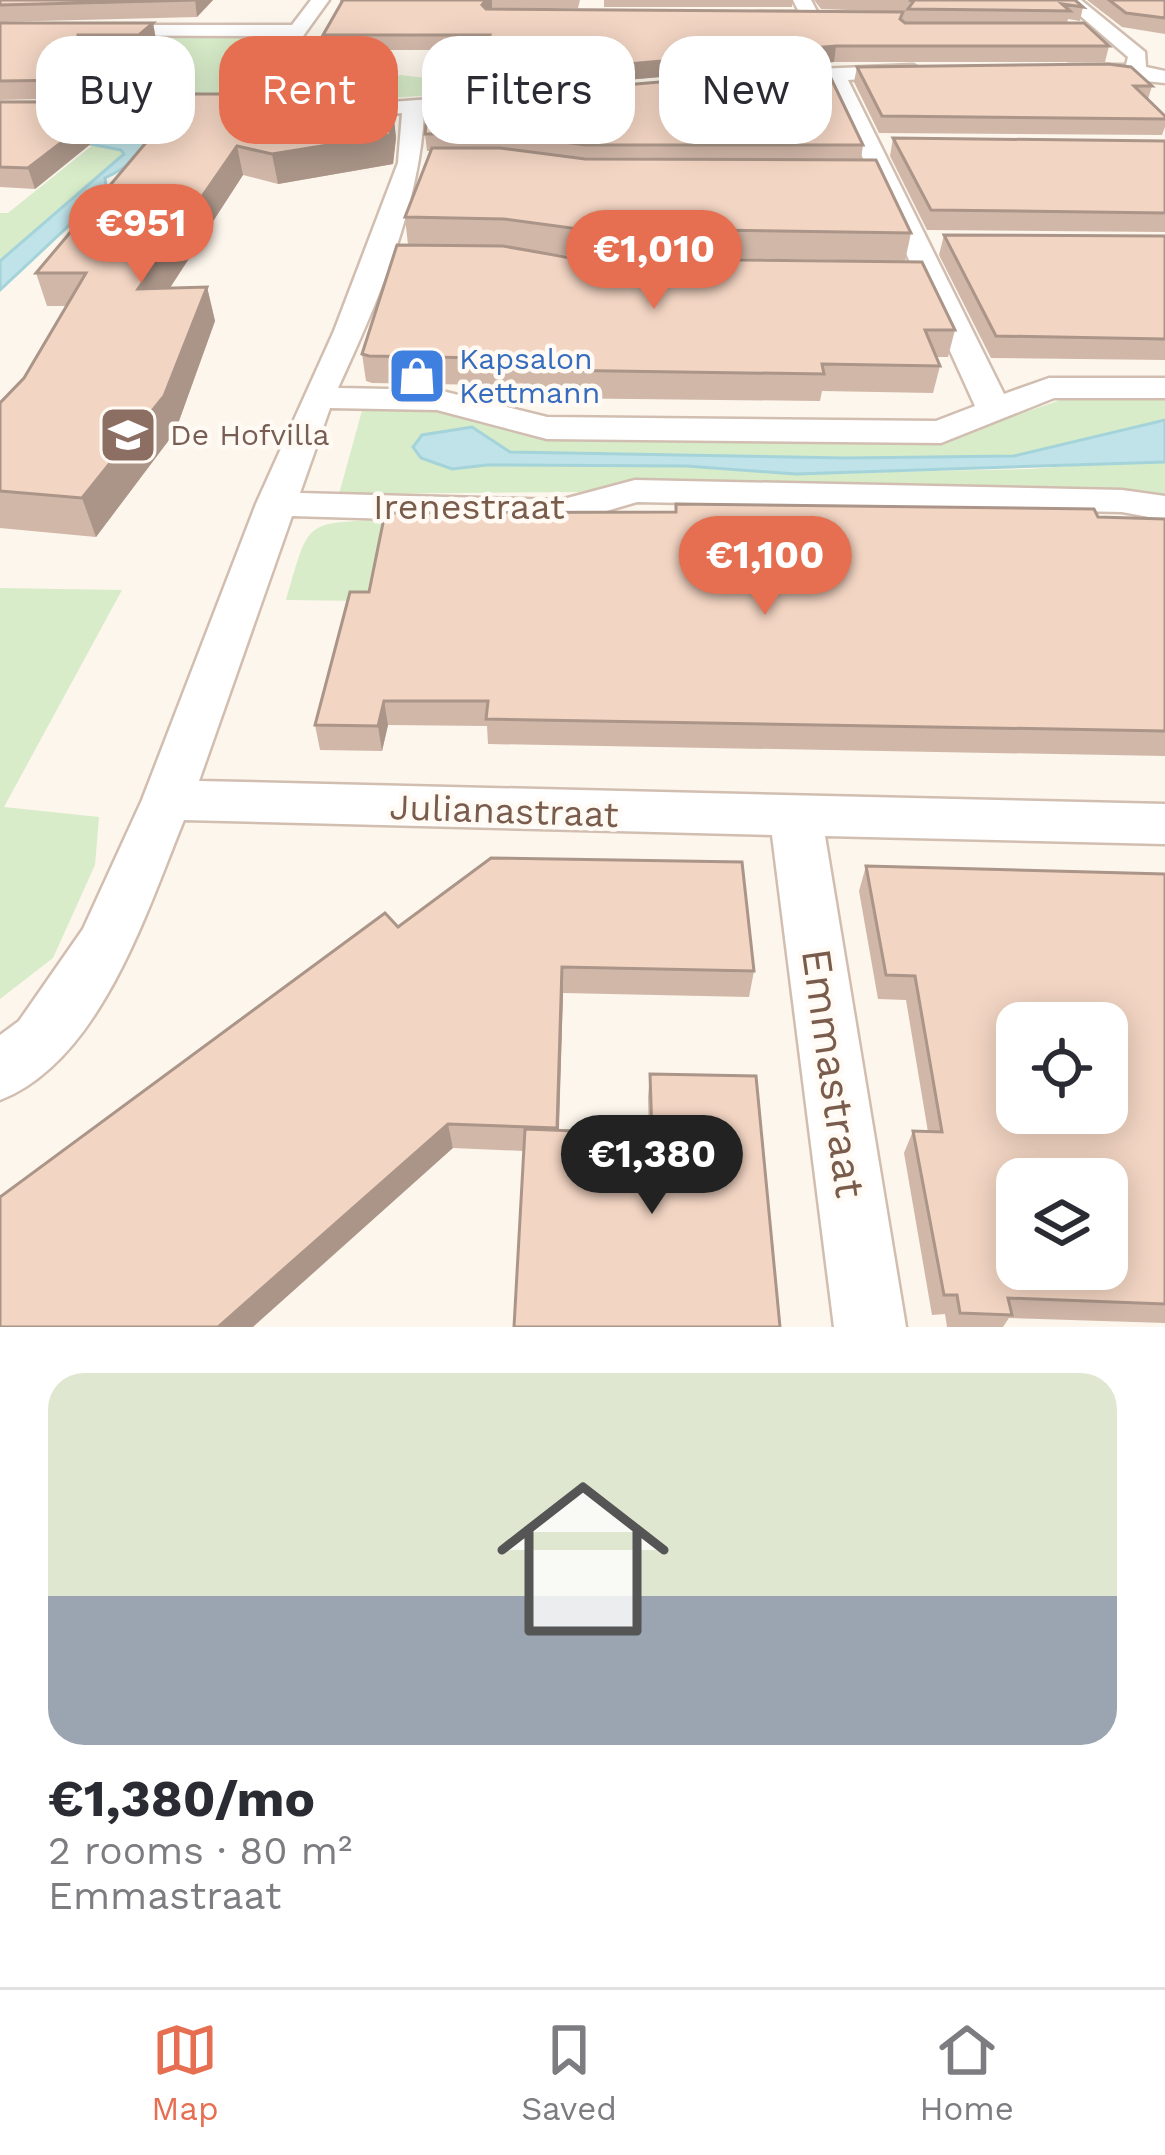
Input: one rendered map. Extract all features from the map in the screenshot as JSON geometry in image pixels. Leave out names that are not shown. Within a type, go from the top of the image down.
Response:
[{"type":"street","points":[[294,36],[320,0]]},
{"type":"street","points":[[746,17],[811,17],[802,0]]},
{"type":"street","points":[[1071,0],[1136,63],[1165,77]]},
{"type":"street","points":[[0,30],[298,31]]},
{"type":"street","points":[[1047,70],[1165,56]]},
{"type":"street","points":[[834,72],[947,70]]},
{"type":"street","points":[[834,72],[879,144],[872,175],[927,242],[932,275],[994,409]]},
{"type":"street","points":[[398,109],[422,108]]},
{"type":"street","points":[[0,110],[219,109]]},
{"type":"street","points":[[0,1071],[41,1041],[105,944],[167,800],[317,398],[387,257],[422,163],[413,109]]},
{"type":"street","points":[[891,274],[932,275]]},
{"type":"street","points":[[317,398],[438,400],[548,428],[940,432],[1048,388],[1165,388]]},
{"type":"street","name":"Irenestraat","points":[[275,504],[562,512],[635,491],[1122,501],[1165,508]]},
{"type":"street","name":"Julianastraat","points":[[167,800],[796,819],[1165,824]]},
{"type":"street","name":"Emmastraat","points":[[796,819],[870,1327]]},
{"type":"green space","points":[[195,36],[219,36],[219,99],[195,99]]},
{"type":"green space","points":[[400,75],[422,78],[422,96],[398,97]]},
{"type":"green space","points":[[94,144],[137,144],[0,259],[0,213],[8,213]]},
{"type":"green space","points":[[1084,392],[1165,393],[1165,420],[1014,456],[846,458],[509,452],[472,427],[452,469],[686,466],[796,474],[1029,469],[1153,460],[1165,462],[1165,498],[642,483],[580,492],[339,494],[363,407],[413,406],[548,437],[932,444]]},
{"type":"green space","points":[[385,520],[367,601],[286,600],[300,554],[313,531],[338,523]]},
{"type":"green space","points":[[0,588],[122,590],[4,807],[99,817],[95,865],[53,958],[0,999]]},
{"type":"water","points":[[90,144],[144,144],[130,162],[105,178],[106,186],[124,186],[115,200],[94,202],[0,290],[0,261],[124,154]]},
{"type":"water","points":[[1165,420],[1165,462],[796,474],[686,466],[452,469],[421,458],[413,447],[422,435],[472,427],[510,452],[1014,456]]},
{"type":"building","points":[[0,0],[195,0],[0,5]]},
{"type":"building","points":[[343,0],[486,0],[482,5],[486,9],[903,12],[900,19],[905,23],[1084,23],[1109,46],[832,46],[832,36],[659,36],[659,61],[635,63],[635,36],[323,35]]},
{"type":"building","points":[[909,0],[1075,0],[1083,7],[1062,4],[1070,11],[908,9],[913,2]]},
{"type":"building","points":[[1109,0],[1165,0],[1165,18],[1126,13]]},
{"type":"building","points":[[0,23],[153,23],[139,35],[36,36],[36,81],[0,81]]},
{"type":"building","points":[[857,67],[1131,67],[1152,86],[1134,86],[1165,119],[882,116]]},
{"type":"building","points":[[832,80],[863,145],[578,144],[635,144],[635,84],[659,82],[659,144],[832,144]]},
{"type":"building","points":[[195,94],[219,94],[219,144],[334,144],[272,154],[237,146],[138,289],[207,287],[164,396],[82,498],[0,491],[0,403],[24,378],[86,273],[36,273],[145,144],[195,144]]},
{"type":"building","points":[[0,102],[36,102],[36,144],[59,144],[28,168],[0,167]]},
{"type":"building","points":[[893,138],[1165,141],[1165,213],[931,210]]},
{"type":"building","points":[[432,148],[500,148],[585,159],[876,160],[911,233],[571,228],[504,219],[405,217]]},
{"type":"building","points":[[944,235],[1165,236],[1165,339],[996,336]]},
{"type":"building","points":[[397,245],[503,246],[571,258],[922,262],[955,330],[925,330],[940,366],[822,364],[824,374],[545,370],[485,358],[362,354]]},
{"type":"building","points":[[676,504],[1094,509],[1098,517],[1165,519],[1165,731],[486,719],[488,701],[384,701],[378,726],[315,725],[350,592],[369,592],[385,513],[676,512]]},
{"type":"building","points":[[491,858],[742,862],[754,971],[562,967],[557,1128],[448,1124],[218,1327],[0,1327],[0,1197],[385,913],[398,927]]},
{"type":"building","points":[[866,866],[1165,874],[1165,1304],[1008,1298],[1012,1315],[960,1313],[957,1295],[944,1295],[913,1131],[942,1132],[915,976],[886,975]]},
{"type":"building","points":[[650,1074],[756,1076],[780,1327],[514,1327],[525,1129],[652,1134]]},
{"type":"place","name":"Kapsalon Kettmann","points":[[417,376]]},
{"type":"place","name":"De Hofvilla","points":[[128,435]]}]
